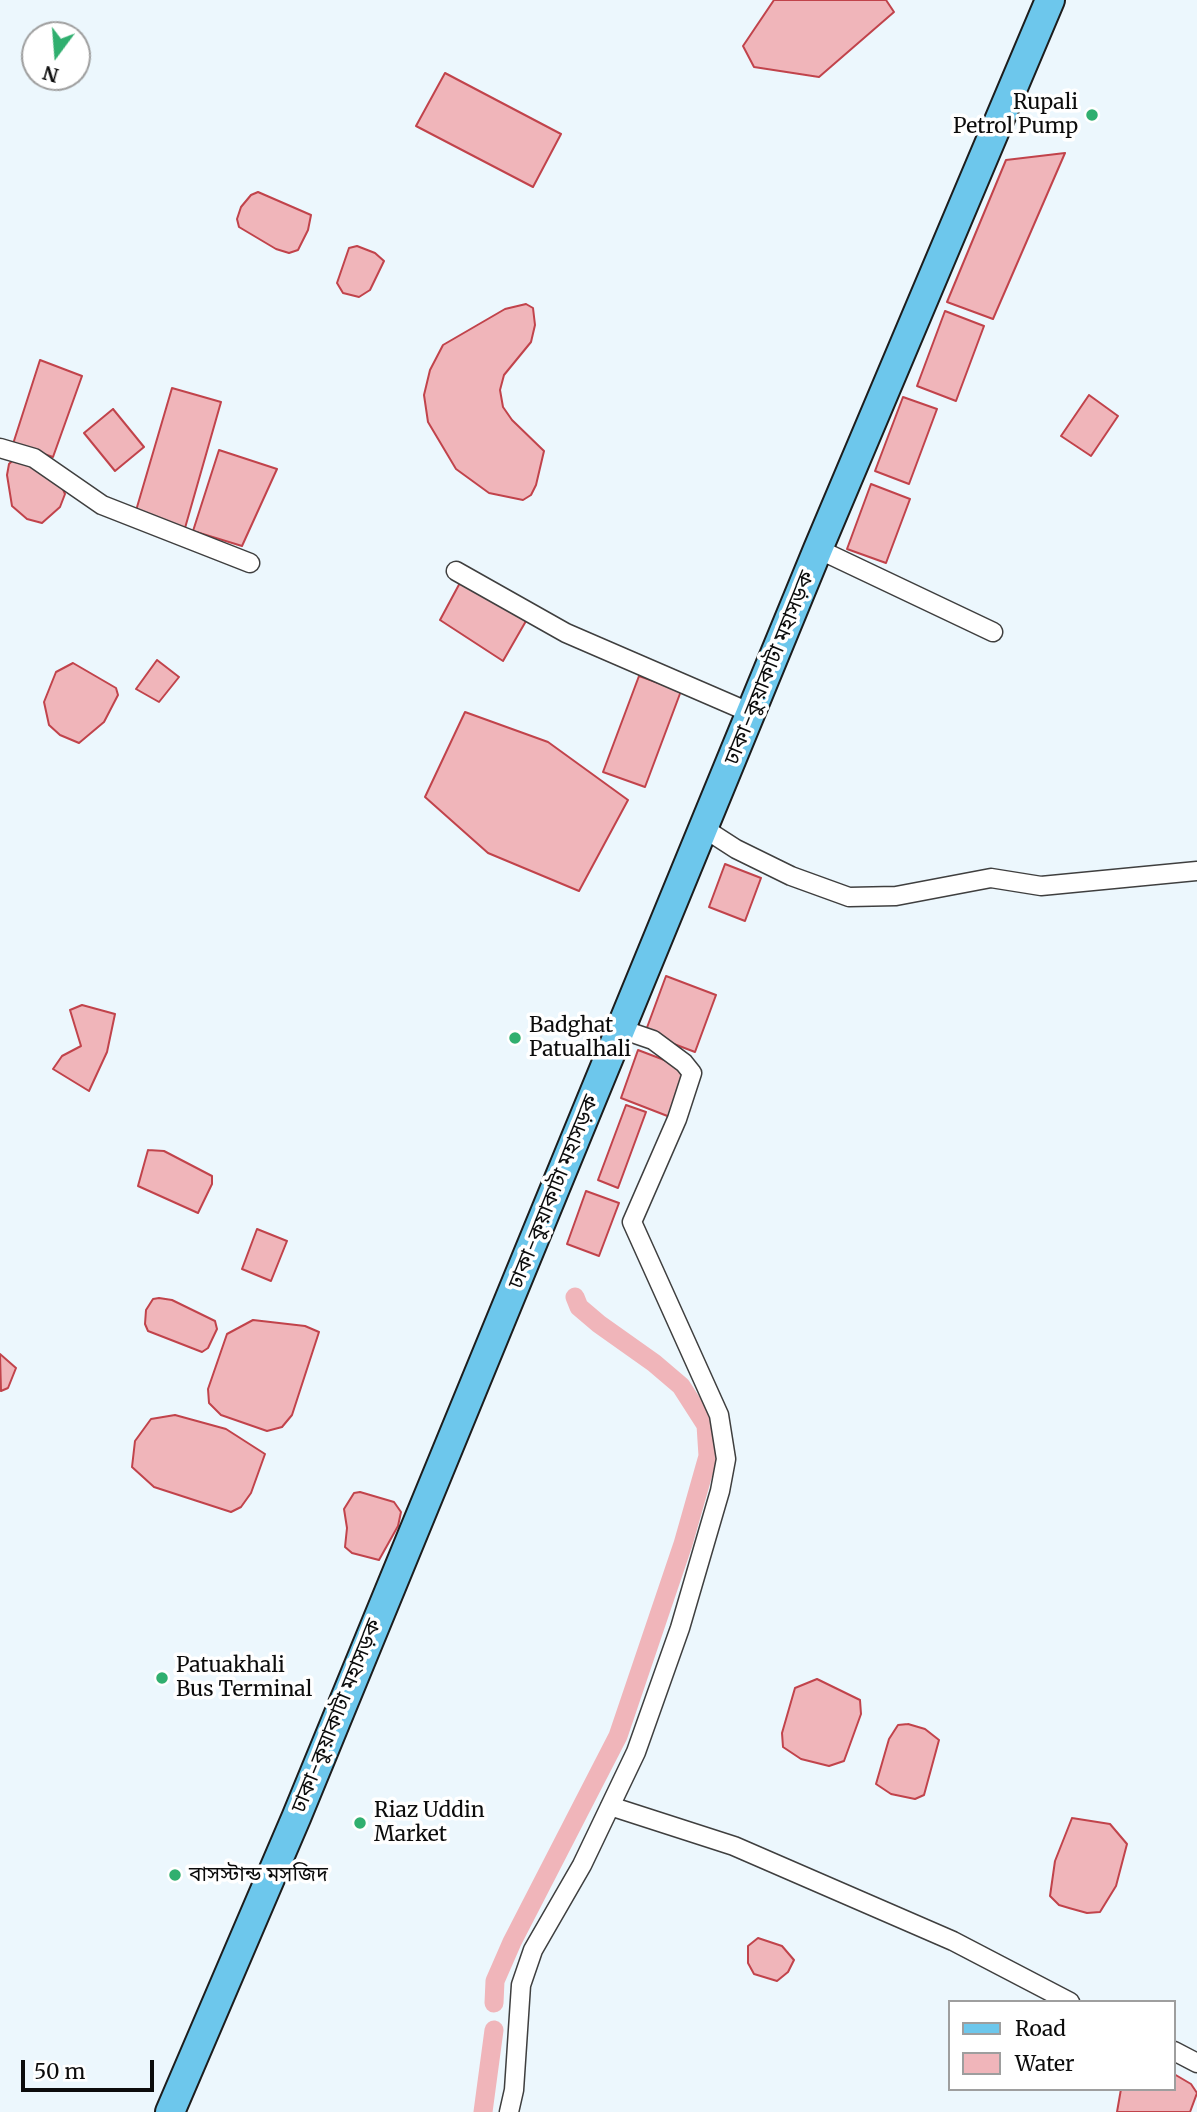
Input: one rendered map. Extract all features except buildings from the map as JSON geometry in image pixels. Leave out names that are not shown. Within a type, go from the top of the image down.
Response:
[{"type":"main road","name":"ঢাকা-কুয়াকাটা মহাসড়ক","points":[[170,2112],[296,1818],[818,549],[1050,0]]},
{"type":"street","points":[[0,448],[33,458],[102,505],[250,563]]},
{"type":"street","points":[[818,549],[993,632]]},
{"type":"street","points":[[456,571],[566,633],[751,713]]},
{"type":"street","points":[[705,829],[736,849],[791,876],[849,897],[896,896],[991,878],[1041,886],[1197,870]]},
{"type":"street","points":[[509,2112],[514,2090],[521,1984],[533,1950],[582,1865],[636,1752],[680,1628],[720,1491],[726,1459],[719,1415],[632,1223],[677,1119],[692,1073],[684,1063],[653,1040],[621,1029]]},
{"type":"street","points":[[610,1806],[734,1846],[831,1887],[953,1941],[1066,2000]]},
{"type":"street","points":[[1176,2052],[1197,2063]]},
{"type":"water","points":[[774,0],[886,0],[894,12],[819,77],[754,67],[743,46]]},
{"type":"water","points":[[445,73],[561,134],[533,187],[416,126]]},
{"type":"water","points":[[1065,153],[993,319],[947,302],[1006,160]]},
{"type":"water","points":[[258,192],[311,215],[308,230],[298,250],[289,253],[276,249],[239,227],[237,219],[241,207],[251,195]]},
{"type":"water","points":[[357,246],[375,253],[384,261],[370,290],[359,297],[343,293],[337,283],[349,248]]},
{"type":"water","points":[[526,304],[533,308],[535,325],[531,342],[504,375],[500,390],[503,407],[512,420],[544,451],[536,485],[531,495],[523,500],[489,493],[456,469],[428,422],[424,395],[430,370],[443,345],[505,309]]},
{"type":"water","points":[[945,311],[984,326],[956,401],[917,386]]},
{"type":"water","points":[[40,360],[82,376],[53,457],[13,444]]},
{"type":"water","points":[[172,388],[221,402],[185,528],[135,514]]},
{"type":"water","points":[[1089,395],[1118,416],[1091,456],[1061,436]]},
{"type":"water","points":[[903,397],[937,409],[909,484],[875,471]]},
{"type":"water","points":[[113,409],[144,447],[115,471],[84,433]]},
{"type":"water","points":[[219,450],[277,469],[242,546],[193,531]]},
{"type":"water","points":[[14,459],[25,459],[60,482],[65,494],[60,507],[42,523],[27,519],[12,506],[7,475],[9,464]]},
{"type":"water","points":[[871,484],[910,499],[886,563],[847,549]]},
{"type":"water","points":[[462,579],[526,621],[503,661],[440,620]]},
{"type":"water","points":[[157,660],[179,677],[159,702],[136,689]]},
{"type":"water","points":[[73,663],[116,688],[118,695],[104,722],[79,743],[60,735],[49,725],[44,702],[56,672]]},
{"type":"water","points":[[639,676],[681,691],[645,787],[603,772]]},
{"type":"water","points":[[465,712],[548,742],[628,800],[579,891],[488,853],[425,797]]},
{"type":"water","points":[[725,864],[761,878],[745,921],[709,907]]},
{"type":"water","points":[[666,976],[716,995],[695,1052],[645,1033]]},
{"type":"water","points":[[82,1005],[115,1014],[107,1052],[89,1091],[53,1069],[62,1056],[81,1046],[70,1010]]},
{"type":"water","points":[[638,1050],[688,1069],[670,1117],[621,1098]]},
{"type":"water","points":[[626,1105],[646,1112],[618,1188],[598,1180]]},
{"type":"water","points":[[148,1150],[164,1151],[212,1176],[212,1184],[198,1213],[138,1186]]},
{"type":"water","points":[[586,1191],[619,1203],[599,1256],[567,1244]]},
{"type":"water","points":[[257,1229],[287,1241],[271,1281],[242,1269]]},
{"type":"water","points":[[153,1299],[172,1300],[215,1321],[217,1329],[208,1348],[202,1352],[148,1331],[145,1324],[146,1310]]},
{"type":"water","points":[[253,1320],[305,1326],[319,1332],[292,1415],[282,1427],[267,1431],[221,1415],[209,1403],[208,1389],[227,1334]]},
{"type":"water","points":[[0,1354],[16,1368],[8,1388],[1,1391]]},
{"type":"water","points":[[175,1415],[226,1429],[265,1454],[251,1493],[241,1507],[231,1512],[154,1487],[132,1467],[135,1441],[151,1419]]},
{"type":"water","points":[[360,1492],[394,1502],[401,1512],[398,1526],[379,1560],[352,1553],[345,1547],[347,1528],[344,1509],[354,1493]]},
{"type":"water","points":[[817,1679],[860,1700],[861,1714],[844,1761],[829,1766],[801,1759],[783,1747],[782,1733],[795,1688]]},
{"type":"water","points":[[908,1724],[925,1729],[939,1740],[924,1795],[915,1799],[891,1794],[876,1784],[889,1739],[898,1725]]},
{"type":"water","points":[[1072,1818],[1110,1824],[1127,1844],[1116,1886],[1100,1912],[1087,1913],[1059,1905],[1050,1896],[1055,1861]]},
{"type":"water","points":[[758,1938],[782,1946],[794,1960],[788,1972],[777,1981],[754,1974],[748,1963],[748,1946]]},
{"type":"water","points":[[1176,2075],[1191,2084],[1197,2093],[1190,2112],[1117,2112],[1121,2091],[1176,2091]]},
{"type":"waterway","points":[[494,2003],[495,1981],[512,1942],[618,1736],[683,1544],[708,1456],[706,1425],[681,1386],[599,1324],[579,1307],[575,1297]]},
{"type":"waterway","points":[[483,2112],[494,2030]]},
{"type":"place","name":"Rupali Petrol Pump","points":[[1092,115]]},
{"type":"place","name":"Badghat Patualhali","points":[[515,1038]]},
{"type":"place","name":"Patuakhali Bus Terminal","points":[[162,1678]]},
{"type":"place","name":"Riaz Uddin Market","points":[[360,1823]]},
{"type":"place","name":"বাসস্টান্ড মসজিদ","points":[[175,1875]]}]
